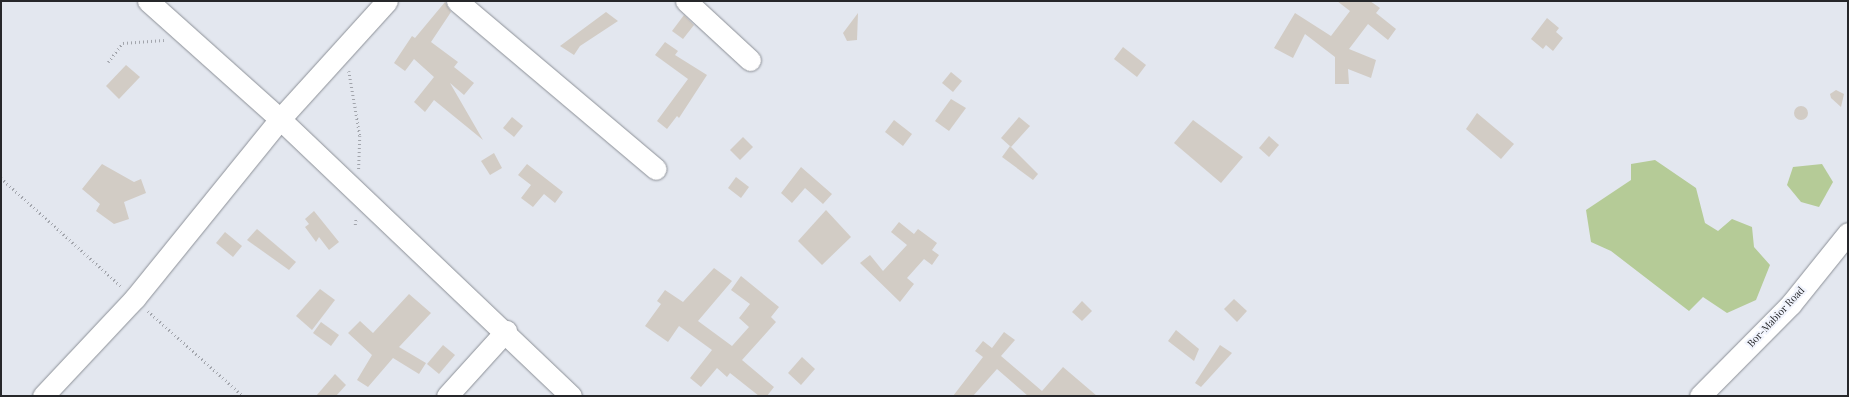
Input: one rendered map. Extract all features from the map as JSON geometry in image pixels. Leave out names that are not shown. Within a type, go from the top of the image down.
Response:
[{"type":"street","points":[[148,1],[358,192],[506,331],[571,396]]},
{"type":"street","points":[[43,396],[135,298],[280,120],[386,1]]},
{"type":"street","points":[[457,1],[656,169]]},
{"type":"street","points":[[686,1],[750,60]]},
{"type":"street","name":"Bor-Mabior Road","points":[[1700,396],[1791,304],[1848,232]]},
{"type":"street","points":[[447,396],[506,331]]},
{"type":"path","points":[[108,62],[123,43],[163,42],[178,27]]},
{"type":"path","points":[[344,47],[360,136],[355,225]]},
{"type":"green space","points":[[1655,160],[1696,188],[1705,223],[1718,231],[1732,219],[1752,227],[1754,247],[1770,265],[1756,300],[1727,313],[1703,297],[1689,311],[1611,251],[1591,242],[1586,210],[1631,180],[1631,164]]},
{"type":"green space","points":[[1822,164],[1833,182],[1819,207],[1801,202],[1787,185],[1793,167]]},
{"type":"building","points":[[1337,1],[1370,1],[1380,8],[1376,13],[1396,29],[1388,40],[1368,24],[1349,49],[1376,60],[1371,78],[1348,69],[1349,84],[1335,84],[1335,57],[1305,34],[1293,58],[1274,48],[1295,13],[1331,36],[1350,11]]},
{"type":"building","points":[[445,2],[451,12],[431,42],[458,62],[454,67],[474,83],[464,95],[450,83],[483,140],[434,100],[425,112],[414,102],[434,77],[414,59],[405,71],[394,63],[412,36],[415,38]]},
{"type":"building","points":[[606,12],[618,21],[580,46],[574,55],[560,46]]},
{"type":"building","points":[[858,13],[857,40],[847,41],[843,33]]},
{"type":"building","points":[[684,15],[694,25],[683,39],[672,31]]},
{"type":"building","points":[[1547,18],[1559,28],[1556,32],[1563,38],[1553,51],[1546,45],[1543,49],[1531,39]]},
{"type":"building","points":[[665,42],[678,51],[675,55],[707,75],[679,118],[677,116],[667,129],[657,121],[688,79],[655,55]]},
{"type":"building","points":[[1123,47],[1146,65],[1137,77],[1114,59]]},
{"type":"building","points":[[126,65],[140,77],[119,99],[106,86]]},
{"type":"building","points":[[951,72],[962,81],[953,92],[942,83]]},
{"type":"building","points":[[1836,90],[1844,94],[1841,107],[1831,98],[1830,94]]},
{"type":"building","points":[[951,99],[966,108],[949,131],[935,121]]},
{"type":"building","points":[[1801,106],[1806,108],[1808,113],[1806,118],[1801,120],[1796,118],[1794,113],[1796,108]]},
{"type":"building","points":[[1477,113],[1514,144],[1501,159],[1466,129]]},
{"type":"building","points":[[512,117],[523,126],[514,137],[503,128]]},
{"type":"building","points":[[1019,117],[1030,126],[1011,147],[1001,138]]},
{"type":"building","points":[[894,120],[912,134],[903,146],[885,132]]},
{"type":"building","points":[[1193,120],[1243,157],[1221,183],[1174,143]]},
{"type":"building","points":[[1269,136],[1279,145],[1269,157],[1259,148]]},
{"type":"building","points":[[743,137],[753,147],[740,160],[730,150]]},
{"type":"building","points":[[1010,146],[1038,174],[1033,180],[1002,157]]},
{"type":"building","points":[[494,153],[502,168],[490,175],[481,161]]},
{"type":"building","points":[[102,164],[134,182],[141,179],[146,193],[124,202],[129,219],[114,224],[96,211],[100,204],[82,189]]},
{"type":"building","points":[[527,164],[563,192],[555,203],[544,194],[533,207],[521,198],[531,185],[518,175]]},
{"type":"building","points":[[801,167],[832,194],[823,204],[805,188],[792,203],[781,193]]},
{"type":"building","points":[[736,177],[749,187],[741,198],[728,188]]},
{"type":"building","points":[[826,210],[851,237],[822,265],[798,241]]},
{"type":"building","points":[[314,211],[339,242],[329,250],[319,237],[316,242],[305,227],[309,224],[305,219]]},
{"type":"building","points":[[899,222],[914,234],[918,229],[937,243],[932,250],[939,255],[932,265],[924,259],[907,278],[914,284],[900,302],[860,263],[870,255],[883,271],[907,245],[891,232]]},
{"type":"building","points":[[257,229],[296,262],[289,270],[247,240]]},
{"type":"building","points":[[225,232],[242,246],[233,257],[216,243]]},
{"type":"building","points":[[714,268],[732,281],[698,321],[732,346],[749,327],[739,318],[750,304],[731,290],[741,276],[779,307],[771,317],[776,322],[742,360],[774,387],[767,396],[759,396],[730,373],[727,377],[717,368],[701,387],[690,378],[712,350],[679,326],[668,342],[645,326],[661,304],[657,301],[665,290],[683,302]]},
{"type":"building","points":[[320,289],[335,300],[312,330],[296,316]]},
{"type":"building","points":[[409,294],[431,313],[399,347],[426,363],[419,374],[393,358],[368,387],[357,380],[372,355],[348,333],[360,321],[373,333]]},
{"type":"building","points":[[1234,299],[1247,311],[1237,322],[1224,309]]},
{"type":"building","points":[[1082,301],[1092,311],[1082,321],[1072,312]]},
{"type":"building","points":[[321,322],[339,335],[331,346],[313,333]]},
{"type":"building","points":[[1176,330],[1199,349],[1194,361],[1168,341]]},
{"type":"building","points":[[1004,332],[1015,340],[1001,356],[1042,391],[1063,367],[1097,396],[1028,396],[997,369],[973,396],[953,396],[983,357],[975,351],[983,341],[992,348]]},
{"type":"building","points":[[443,345],[455,355],[439,374],[427,364]]},
{"type":"building","points":[[1220,345],[1232,353],[1201,387],[1195,383]]},
{"type":"building","points":[[802,357],[815,369],[801,385],[788,373]]},
{"type":"building","points":[[335,374],[346,385],[336,396],[316,396]]}]
